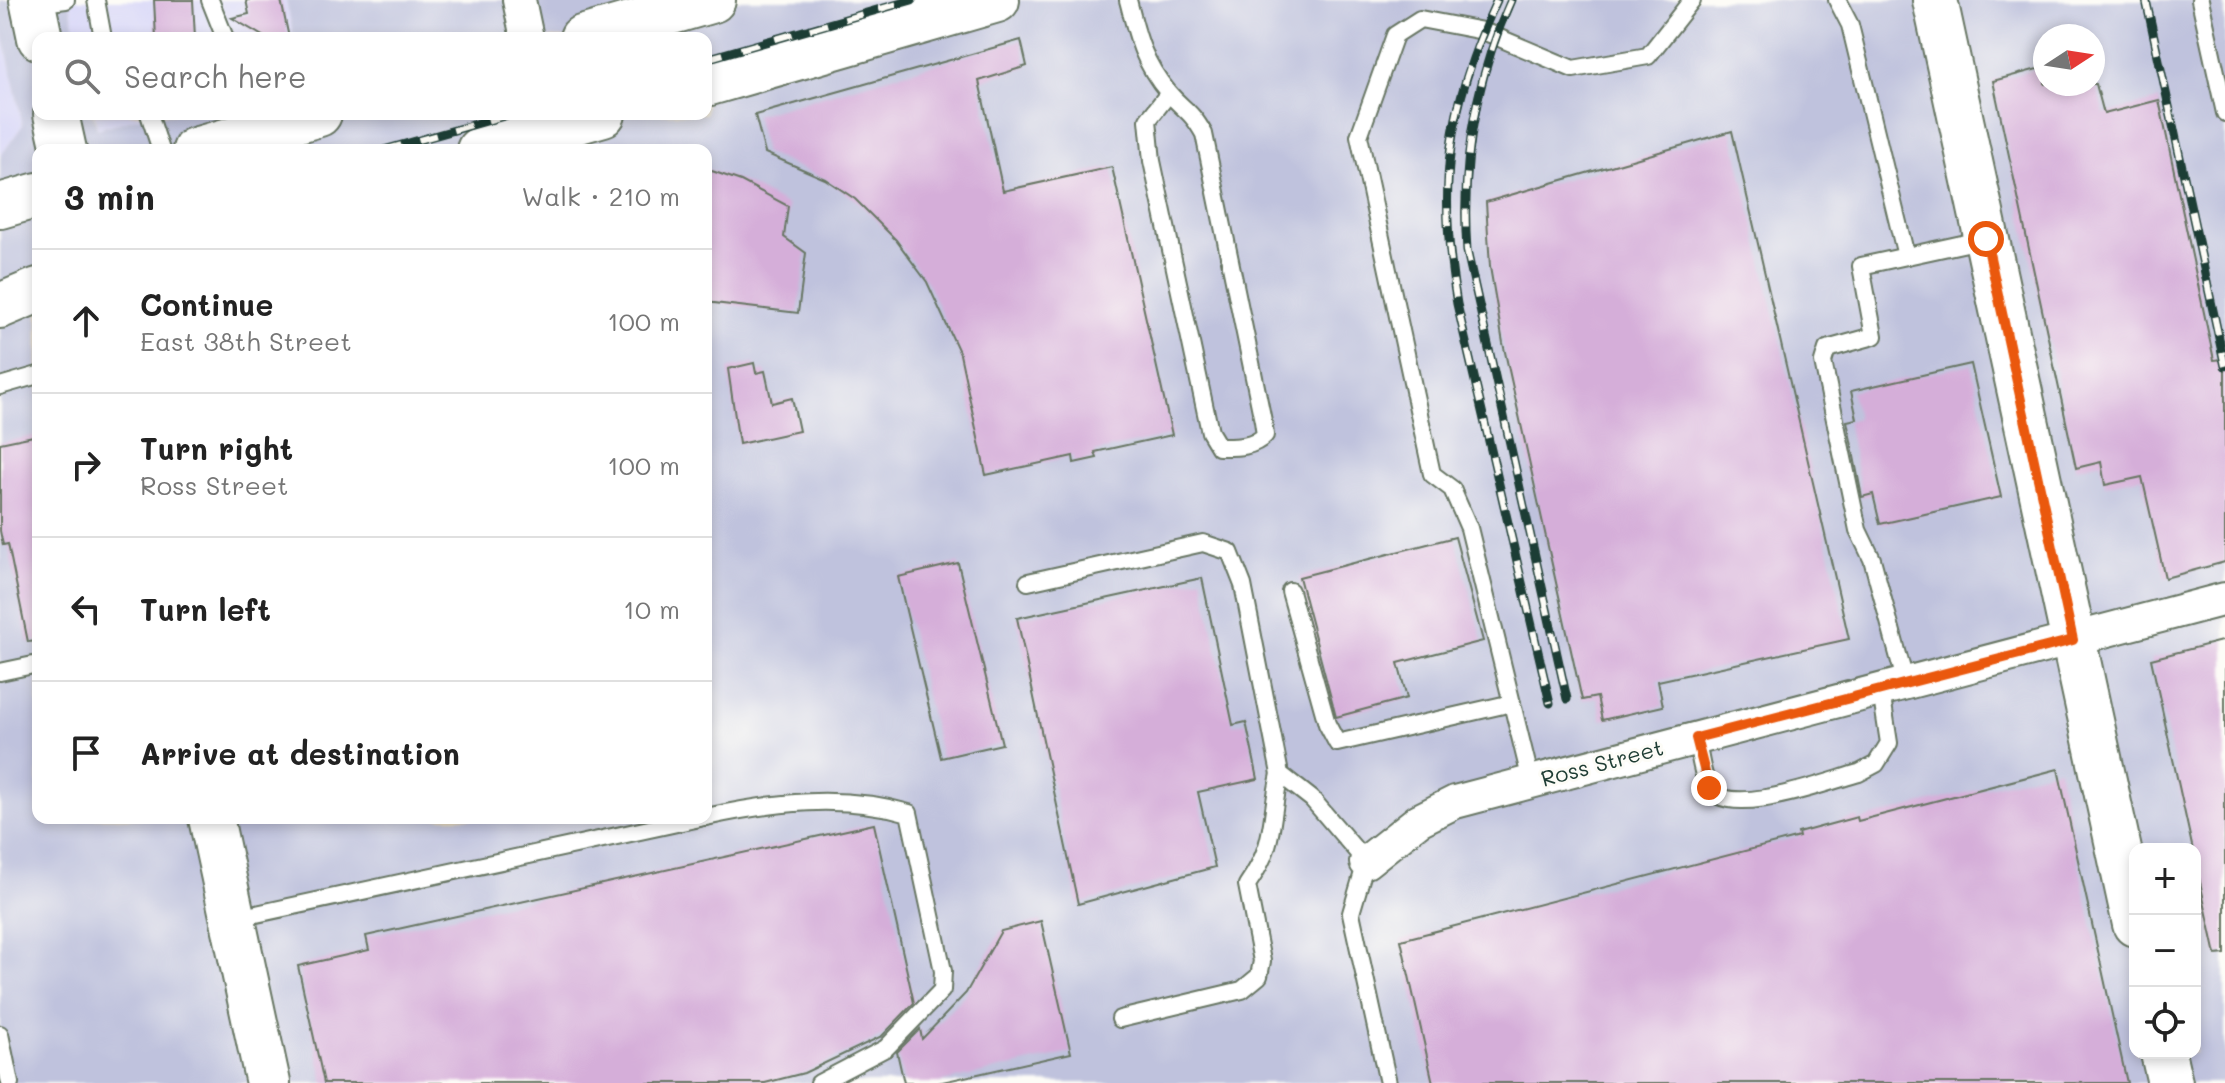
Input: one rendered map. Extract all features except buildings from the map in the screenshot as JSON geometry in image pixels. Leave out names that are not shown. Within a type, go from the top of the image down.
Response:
[{"type":"street","points":[[519,0],[526,32]]},
{"type":"street","points":[[597,32],[655,8],[713,0]]},
{"type":"street","points":[[712,82],[997,0]]},
{"type":"street","points":[[1935,0],[2133,915]]},
{"type":"street","points":[[57,120],[63,144]]},
{"type":"street","points":[[208,144],[254,123],[276,120]]},
{"type":"street","points":[[500,144],[582,120]]},
{"type":"street","points":[[0,206],[32,197]]},
{"type":"street","points":[[0,306],[32,293]]},
{"type":"street","name":"Ross Street","points":[[1366,862],[1408,827],[1442,807],[2225,599]]},
{"type":"street","points":[[212,824],[268,1083]]},
{"type":"street","points":[[2164,1059],[2170,1083]]},
{"type":"lane","points":[[96,0],[102,32]]},
{"type":"lane","points":[[210,0],[223,32]]},
{"type":"lane","points":[[1128,0],[1139,49],[1169,93],[1191,111],[1204,134],[1265,435],[1259,441],[1238,447],[1219,447],[1210,432],[1152,161],[1148,120],[1169,93]]},
{"type":"lane","points":[[1531,781],[1469,528],[1452,489],[1432,474],[1359,136],[1395,35],[1420,19],[1483,31],[1573,69],[1648,56],[1692,0]]},
{"type":"lane","points":[[1837,0],[1850,25],[1906,256]]},
{"type":"lane","points":[[2200,0],[2225,113]]},
{"type":"lane","points":[[151,120],[159,144]]},
{"type":"lane","points":[[1696,738],[1709,788],[1724,800],[1744,803],[1859,773],[1876,764],[1889,743],[1894,688],[1872,559],[1858,530],[1823,362],[1827,349],[1874,336],[1861,266],[1986,239]]},
{"type":"lane","points":[[0,386],[32,377]]},
{"type":"lane","points":[[1028,582],[1203,543],[1230,552],[1243,585],[1280,774],[1272,807],[1272,840],[1262,863],[1247,885],[1262,961],[1259,976],[1242,990],[1120,1019]]},
{"type":"lane","points":[[1290,591],[1327,724],[1337,743],[1512,703]]},
{"type":"lane","points":[[0,672],[32,665]]},
{"type":"lane","points":[[1280,774],[1312,799],[1366,862],[1351,913],[1388,1083]]},
{"type":"lane","points":[[712,815],[772,802],[873,803],[909,813],[943,971],[942,990],[886,1048],[819,1083]]},
{"type":"lane","points":[[233,919],[671,824]]},
{"type":"lane","points":[[0,1034],[10,1083]]},
{"type":"shaded area","points":[[0,0],[69,0],[76,32],[32,32],[32,120],[95,120],[97,129],[130,120],[712,120],[712,32],[293,32],[286,0],[2225,0],[2225,1083],[0,1083],[0,157],[23,125],[0,19]]},
{"type":"shaded area","points":[[69,0],[286,0],[293,32],[76,32]]},
{"type":"shaded area","points":[[0,19],[23,125],[0,157]]},
{"type":"shaded area","points":[[95,120],[130,120],[97,129]]},
{"type":"railway","points":[[712,57],[912,0]]},
{"type":"railway","points":[[1497,0],[1480,39],[1457,113],[1448,185],[1451,262],[1457,304],[1550,703]]},
{"type":"railway","points":[[1511,0],[1488,61],[1473,122],[1466,186],[1467,251],[1567,699]]},
{"type":"railway","points":[[2146,0],[2225,366]]},
{"type":"railway","points":[[405,144],[490,120]]},
{"type":"route","points":[[1709,788],[1696,738],[2073,640],[1986,239]]}]
